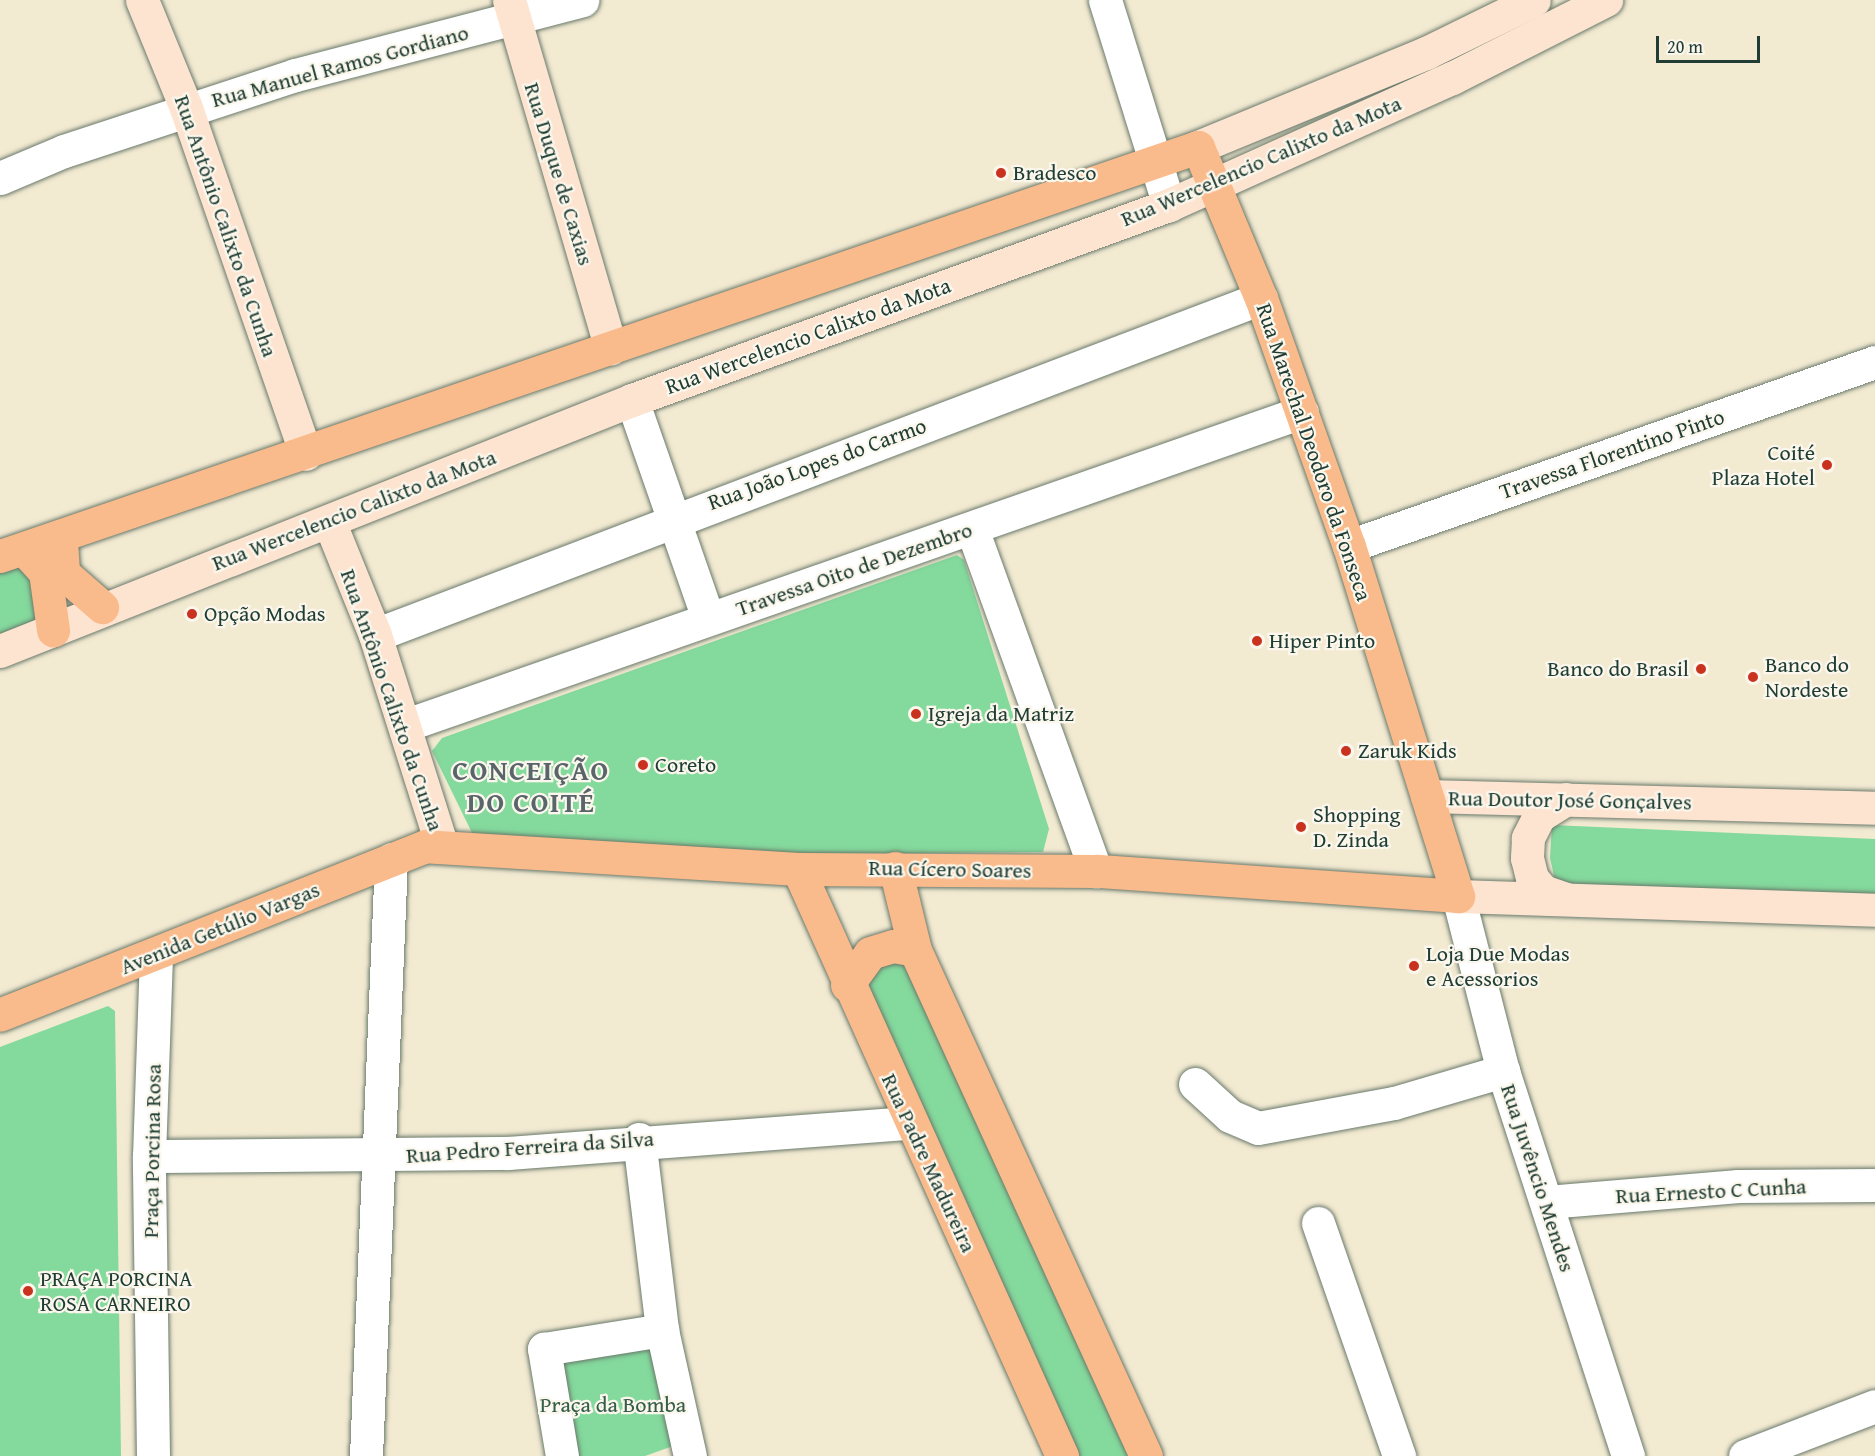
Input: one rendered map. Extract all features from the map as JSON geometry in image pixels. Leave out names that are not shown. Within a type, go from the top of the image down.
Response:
[{"type":"main road","name":"Rua Wercelencio Calixto da Mota","points":[[12,552],[306,454],[1198,147]]},
{"type":"main road","name":"Rua Marechal Deodoro da Fonseca","points":[[1198,147],[1261,298],[1302,412],[1349,546],[1427,796]]},
{"type":"main road","points":[[62,535],[63,573],[102,607]]},
{"type":"main road","points":[[12,552],[45,572],[53,630]]},
{"type":"main road","name":"Rua Doutor José Gonçalves","points":[[1427,796],[1458,896]]},
{"type":"main road","name":"Rua Cícero Soares","points":[[442,846],[798,869],[1096,871],[1458,896]]},
{"type":"main road","name":"Avenida Getúlio Vargas","points":[[0,1015],[391,860],[442,846]]},
{"type":"main road","points":[[895,868],[915,950],[1146,1456]]},
{"type":"main road","name":"Rua Padre Madureira","points":[[798,869],[909,1123],[1062,1456]]},
{"type":"main road","points":[[847,985],[870,953],[894,946],[915,950]]},
{"type":"street","name":"Rua Antônio Calixto da Cunha","points":[[142,0],[186,108],[306,454]]},
{"type":"street","name":"Rua Manuel Ramos Gordiano","points":[[0,178],[186,108],[512,10],[582,0]]},
{"type":"street","points":[[1105,0],[1169,205]]},
{"type":"street","name":"Rua Wercelencio Calixto da Mota","points":[[1198,147],[1426,53],[1534,0]]},
{"type":"street","name":"Rua Wercelencio Calixto da Mota","points":[[0,651],[102,607],[328,521],[632,400],[1169,205],[1452,78],[1606,0]]},
{"type":"street","name":"Rua Duque de Caxias","points":[[512,10],[611,348]]},
{"type":"street","name":"Rua João Lopes do Carmo","points":[[375,635],[673,518],[1261,298]]},
{"type":"street","name":"Travessa Florentino Pinto","points":[[1349,546],[1875,362]]},
{"type":"street","points":[[632,400],[708,618]]},
{"type":"street","name":"Travessa Oito de Dezembro","points":[[406,725],[1302,412]]},
{"type":"street","name":"Rua Antônio Calixto da Cunha","points":[[328,521],[375,635],[406,725],[442,846]]},
{"type":"street","points":[[972,529],[1096,871]]},
{"type":"street","name":"Rua Doutor José Gonçalves","points":[[1427,796],[1875,808]]},
{"type":"street","points":[[1566,799],[1539,816],[1528,838],[1527,858],[1532,878],[1543,891],[1567,898]]},
{"type":"street","points":[[366,1456],[382,1156],[391,860]]},
{"type":"street","points":[[1458,896],[1875,910]]},
{"type":"street","name":"Rua Juvêncio Mendes","points":[[1458,896],[1503,1071],[1628,1456]]},
{"type":"street","name":"Praça Porcina Rosa","points":[[153,1456],[149,1156],[156,954]]},
{"type":"street","points":[[1195,1084],[1230,1116],[1258,1128],[1394,1103],[1503,1071]]},
{"type":"street","name":"Rua Pedro Ferreira da Silva","points":[[149,1156],[382,1156],[508,1153],[639,1139],[909,1123]]},
{"type":"street","points":[[639,1139],[662,1330],[683,1454]]},
{"type":"street","name":"Rua Ernesto C Cunha","points":[[1547,1202],[1738,1186],[1875,1185]]},
{"type":"street","points":[[1318,1223],[1399,1456]]},
{"type":"street","points":[[562,1456],[544,1349],[662,1330]]},
{"type":"street","points":[[1745,1456],[1875,1406]]},
{"type":"green space","points":[[957,555],[964,560],[1049,829],[1043,852],[787,854],[476,841],[432,751],[442,738]]},
{"type":"green space","points":[[28,564],[42,617],[0,635],[0,573]]},
{"type":"green space","points":[[1552,825],[1875,839],[1875,905],[1557,889],[1550,858]]},
{"type":"green space","points":[[904,955],[1131,1456],[1072,1456],[859,978]]},
{"type":"green space","points":[[108,1006],[115,1011],[121,1456],[0,1456],[0,1047]]},
{"type":"green space","name":"Praça da Bomba","points":[[649,1341],[673,1446],[645,1456],[571,1456],[555,1361]]},
{"type":"place","name":"Bradesco","points":[[1001,173]]},
{"type":"place","name":"Coité Plaza Hotel","points":[[1827,465]]},
{"type":"place","name":"Opção Modas","points":[[192,614]]},
{"type":"place","name":"Hiper Pinto","points":[[1257,641]]},
{"type":"place","name":"Banco do Brasil","points":[[1701,669]]},
{"type":"place","name":"Banco do Nordeste","points":[[1753,677]]},
{"type":"place","name":"Igreja da Matriz","points":[[916,714]]},
{"type":"place","name":"Zaruk Kids","points":[[1346,751]]},
{"type":"place","name":"Coreto","points":[[643,765]]},
{"type":"place","name":"Shopping D. Zinda","points":[[1301,827]]},
{"type":"place","name":"Loja Due Modas e Acessorios","points":[[1414,966]]},
{"type":"place","name":"PRAÇA PORCINA ROSA CARNEIRO","points":[[28,1291]]},
{"type":"district","name":"CONCEIÇÃO DO COITÉ","points":[[531,786]]}]
